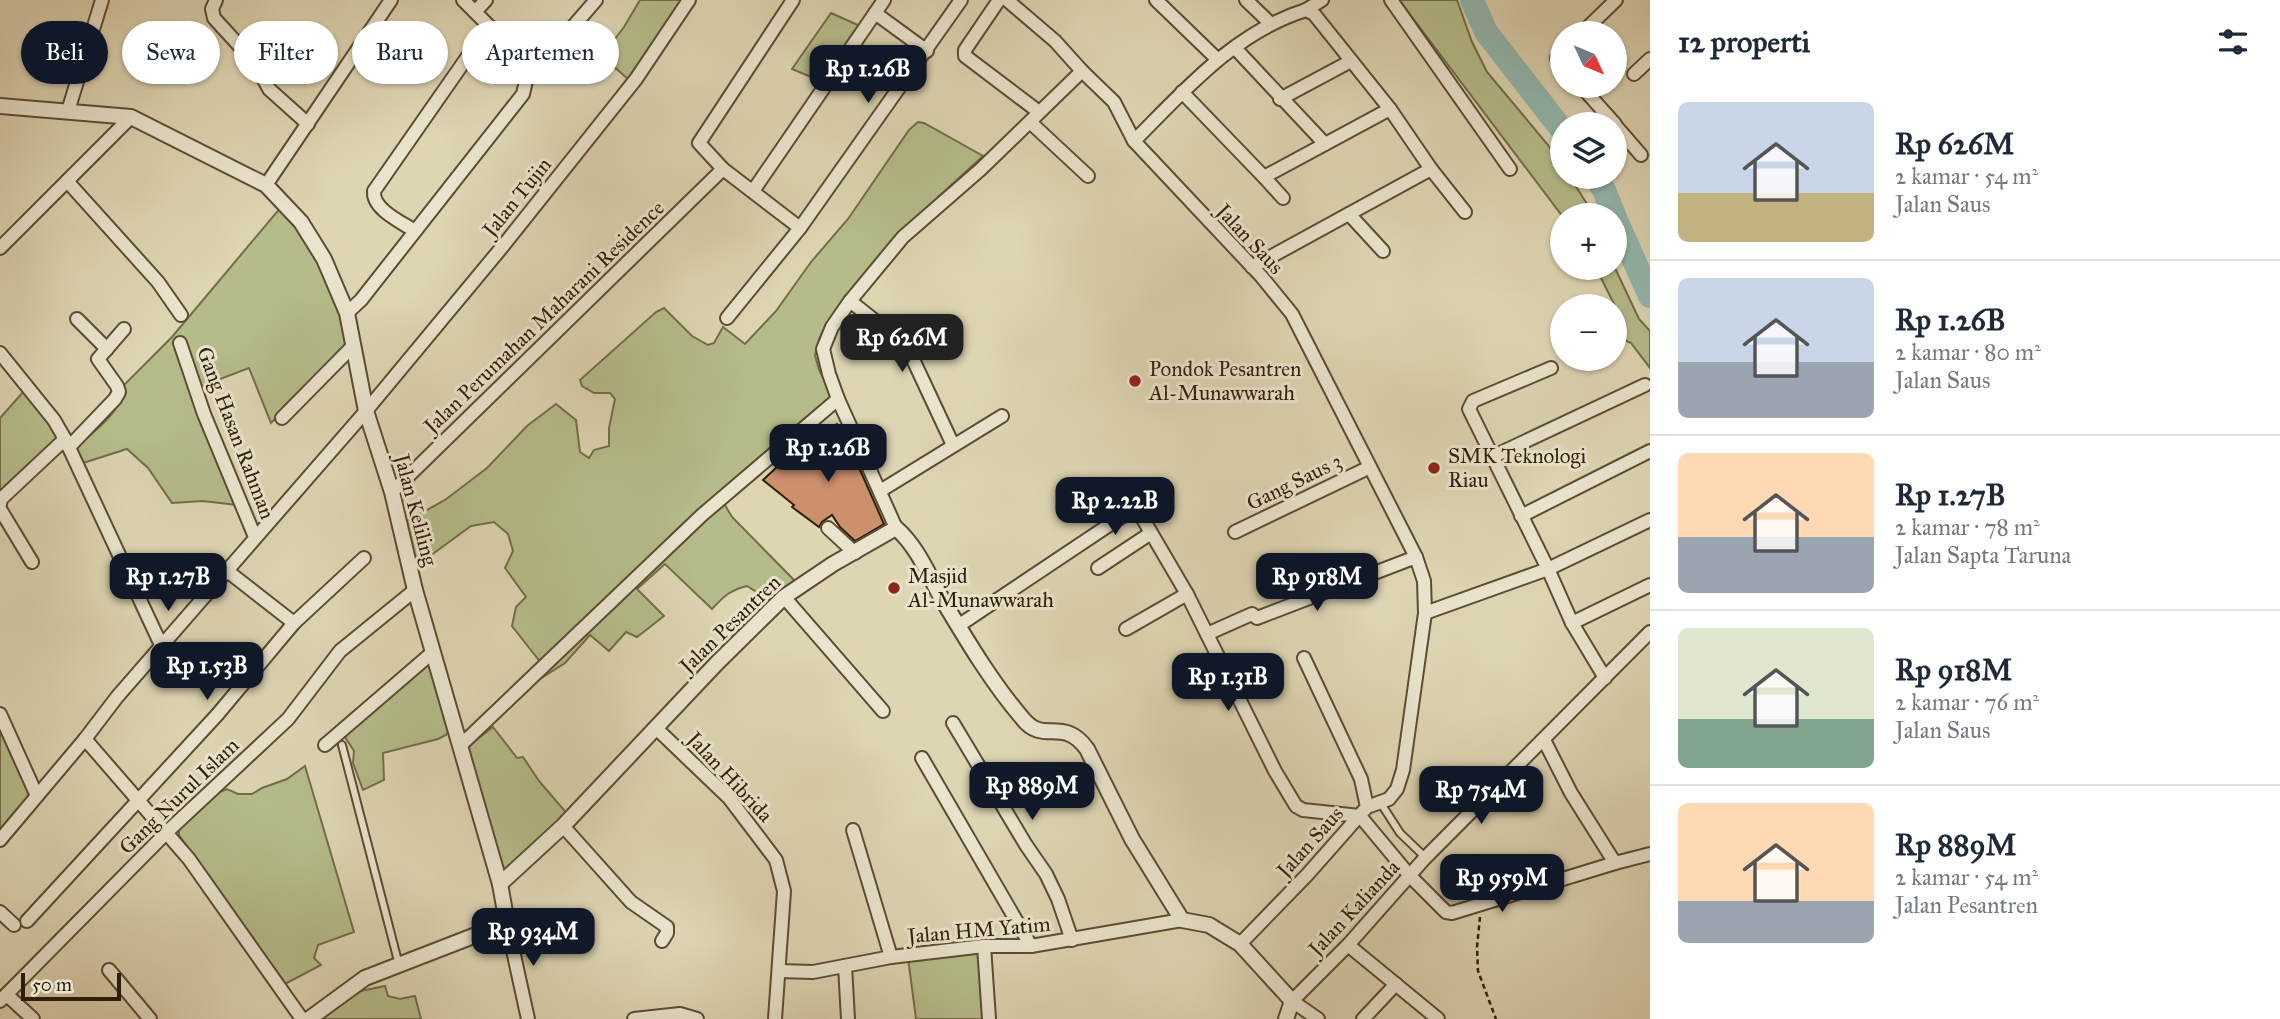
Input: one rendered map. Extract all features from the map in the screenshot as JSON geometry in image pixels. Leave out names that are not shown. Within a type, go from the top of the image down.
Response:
[{"type":"street","points":[[68,111],[102,0]]},
{"type":"street","points":[[216,0],[212,9],[214,18],[255,63],[268,89],[307,124]]},
{"type":"street","points":[[266,185],[391,0]]},
{"type":"street","points":[[463,0],[484,21]]},
{"type":"street","points":[[475,12],[486,0]]},
{"type":"street","points":[[578,21],[596,0]]},
{"type":"street","name":"Jalan Tujin","points":[[0,840],[117,697],[366,411],[636,79],[689,0]]},
{"type":"street","points":[[793,0],[699,144],[723,169],[800,228]]},
{"type":"street","points":[[753,191],[884,0]]},
{"type":"street","points":[[727,318],[800,228],[961,0]]},
{"type":"street","points":[[999,0],[965,50],[965,56],[1035,117],[1088,176]]},
{"type":"street","name":"Jalan Saus","points":[[1007,0],[1055,41],[1114,102],[1134,141],[1252,267],[1298,323],[1416,557],[1424,581],[1425,613],[1401,781],[1389,799],[1369,809],[1240,944]]},
{"type":"street","points":[[1156,0],[1217,59]]},
{"type":"street","points":[[1246,0],[1270,24]]},
{"type":"street","points":[[1134,141],[1217,59],[1270,24],[1306,10],[1322,0]]},
{"type":"street","points":[[1391,0],[1510,169]]},
{"type":"street","points":[[1594,21],[1616,0]]},
{"type":"street","points":[[1306,10],[1314,14],[1390,110],[1465,212]]},
{"type":"street","points":[[875,13],[927,51]]},
{"type":"street","points":[[1235,48],[1325,144]]},
{"type":"street","points":[[1634,74],[1650,59]]},
{"type":"street","points":[[1280,99],[1351,61]]},
{"type":"street","points":[[415,231],[379,206],[374,201],[374,191],[462,65]]},
{"type":"street","points":[[1082,71],[981,169],[903,237],[832,327],[823,349],[829,374],[896,528],[915,550],[989,676],[1029,726],[1042,732],[1067,732],[1079,738],[1132,839],[1182,920],[1213,927],[1240,944],[1292,1001],[1318,1019]]},
{"type":"street","points":[[347,313],[361,300],[523,94],[525,84]]},
{"type":"street","points":[[1182,92],[1283,198]]},
{"type":"street","points":[[1591,98],[1604,112]]},
{"type":"street","name":"Jalan Keliling","points":[[0,106],[131,117],[266,185],[301,222],[324,259],[347,313],[366,411],[392,492],[415,590],[500,884],[507,923]]},
{"type":"street","points":[[1264,177],[1390,110]]},
{"type":"street","points":[[0,248],[131,117]]},
{"type":"street","points":[[1627,139],[1641,155]]},
{"type":"street","name":"Jalan Perumahan Maharani Residence","points":[[392,492],[723,169]]},
{"type":"street","points":[[1252,267],[1432,169]]},
{"type":"street","points":[[67,181],[158,282],[181,316]]},
{"type":"street","points":[[1349,215],[1383,251]]},
{"type":"street","points":[[850,301],[899,340],[910,353],[953,445]]},
{"type":"street","points":[[77,319],[107,349]]},
{"type":"street","points":[[32,562],[0,507],[1,499],[115,399],[119,392],[98,359],[124,329]]},
{"type":"street","name":"Gang Hasan Rahman","points":[[180,343],[204,414],[255,537]]},
{"type":"street","points":[[282,418],[354,346]]},
{"type":"street","points":[[0,354],[54,420],[67,443],[162,647]]},
{"type":"street","points":[[1550,368],[1470,405],[1469,409],[1572,623],[1605,678]]},
{"type":"street","points":[[1492,457],[1645,385]]},
{"type":"street","points":[[461,745],[702,514],[838,398]]},
{"type":"street","points":[[880,491],[1002,416]]},
{"type":"street","points":[[1521,516],[1650,451]]},
{"type":"street","name":"Gang Saus 3","points":[[1235,532],[1370,467]]},
{"type":"street","points":[[958,625],[1136,507],[1187,594],[1275,771],[1296,806],[1303,810],[1369,809]]},
{"type":"street","points":[[1425,613],[1548,569],[1650,520]]},
{"type":"street","points":[[828,528],[855,553]]},
{"type":"street","name":"Jalan Pesantren","points":[[500,884],[564,826],[733,647],[784,597],[896,528]]},
{"type":"street","points":[[1098,568],[1151,533]]},
{"type":"street","points":[[1207,634],[1252,614],[1258,618],[1416,557]]},
{"type":"street","points":[[27,921],[217,715],[294,623],[364,558]]},
{"type":"street","points":[[226,570],[294,623]]},
{"type":"street","points":[[1572,623],[1650,585]]},
{"type":"street","name":"Gang Nurul Islam","points":[[3,998],[167,832],[288,719],[347,644],[415,590]]},
{"type":"street","points":[[1126,629],[1187,594]]},
{"type":"street","points":[[784,597],[883,711]]},
{"type":"street","name":"Jalan Kalianda","points":[[1292,1001],[1348,944],[1425,858],[1650,632]]},
{"type":"street","points":[[342,746],[325,745],[433,652]]},
{"type":"street","points":[[1304,658],[1361,779],[1369,809],[1410,876],[1446,912],[1452,913],[1650,853]]},
{"type":"street","points":[[0,714],[37,796]]},
{"type":"street","points":[[953,723],[1046,874],[1073,940]]},
{"type":"street","name":"Jalan Hibrida","points":[[657,729],[729,798],[776,860],[784,891],[775,1019]]},
{"type":"street","points":[[85,739],[167,832],[302,1019]]},
{"type":"street","points":[[1544,740],[1571,793],[1615,863]]},
{"type":"street","points":[[922,758],[1031,946]]},
{"type":"street","points":[[564,826],[631,902],[667,928],[662,941]]},
{"type":"street","points":[[853,831],[891,957]]},
{"type":"street","points":[[0,912],[14,925]]},
{"type":"street","name":"Jalan HM Yatim","points":[[779,971],[813,972],[891,957],[984,946],[1031,946],[1182,920]]},
{"type":"street","points":[[309,1019],[365,978],[507,923],[528,1019]]},
{"type":"street","points":[[1348,944],[1438,1019]]},
{"type":"street","points":[[984,946],[989,1019]]},
{"type":"street","points":[[845,966],[848,1019]]},
{"type":"street","points":[[109,970],[150,1019]]},
{"type":"street","points":[[1363,1019],[1396,984]]},
{"type":"street","points":[[3,998],[33,1019]]},
{"type":"street","points":[[1286,1019],[1292,1001]]},
{"type":"street","points":[[636,1018],[680,1014],[696,1019]]},
{"type":"lane","points":[[1126,489],[1136,507]]},
{"type":"lane","points":[[342,746],[399,965]]},
{"type":"lane","points":[[1369,809],[1425,858]]},
{"type":"path","points":[[1481,904],[1478,971],[1496,1019]]},
{"type":"green space","points":[[640,0],[682,0],[629,80],[619,71],[619,34]]},
{"type":"green space","points":[[1399,0],[1457,0],[1472,42],[1487,72],[1550,148],[1550,189],[1578,189],[1586,203],[1552,203]]},
{"type":"green space","points":[[831,13],[860,26],[823,82],[792,69]]},
{"type":"green space","points":[[918,122],[983,156],[900,232],[830,319],[820,337],[815,355],[819,370],[834,398],[719,495],[732,517],[796,582],[772,602],[747,586],[727,595],[712,609],[665,564],[637,589],[664,616],[637,637],[626,632],[609,651],[590,635],[565,663],[532,684],[521,678],[541,663],[512,626],[516,607],[526,597],[505,568],[513,551],[508,534],[494,522],[471,526],[419,564],[410,554],[407,521],[445,500],[487,468],[527,426],[556,404],[576,420],[580,452],[589,458],[594,450],[609,446],[609,428],[615,399],[610,393],[594,393],[582,386],[580,380],[656,312],[664,308],[692,336],[708,345],[714,343],[723,327],[745,344],[776,311],[811,262],[848,219],[909,130]]},
{"type":"green space","points":[[281,207],[309,242],[330,278],[349,344],[271,423],[249,368],[191,390],[237,505],[203,501],[172,503],[148,468],[127,449],[83,463],[75,448],[114,412],[123,394],[123,386],[172,337]]},
{"type":"green space","points":[[1602,280],[1621,280],[1639,319],[1650,331],[1650,368],[1627,341],[1627,294],[1609,294]]},
{"type":"green space","points":[[24,391],[59,435],[0,494],[0,418]]},
{"type":"green space","points":[[432,658],[451,727],[446,735],[438,739],[383,753],[384,780],[363,790],[353,763],[354,751],[345,737],[346,731]]},
{"type":"green space","points":[[493,727],[517,758],[523,757],[539,781],[569,816],[506,874],[501,868],[466,748]]},
{"type":"green space","points":[[0,729],[30,796],[0,834]]},
{"type":"green space","points":[[305,766],[354,932],[318,945],[314,958],[321,965],[285,984],[179,835],[179,830],[215,794],[227,789],[238,794],[252,794],[287,779]]},
{"type":"green space","points":[[980,949],[983,1019],[916,1019],[908,958]]},
{"type":"green space","points":[[385,986],[388,996],[400,999],[415,996],[421,1019],[315,1019],[356,992]]},
{"type":"building","points":[[837,424],[845,436],[884,524],[855,541],[832,515],[819,527],[763,480],[804,442]]},
{"type":"waterway","points":[[1472,0],[1486,32],[1550,114]]},
{"type":"waterway","points":[[1603,189],[1609,203]]},
{"type":"waterway","points":[[1627,245],[1650,296]]},
{"type":"place","name":"Pondok Pesantren Al-Munawwarah","points":[[1135,381]]},
{"type":"place","name":"SMK Teknologi Riau","points":[[1434,468]]},
{"type":"place","name":"Masjid Al-Munawwarah","points":[[894,588]]}]
